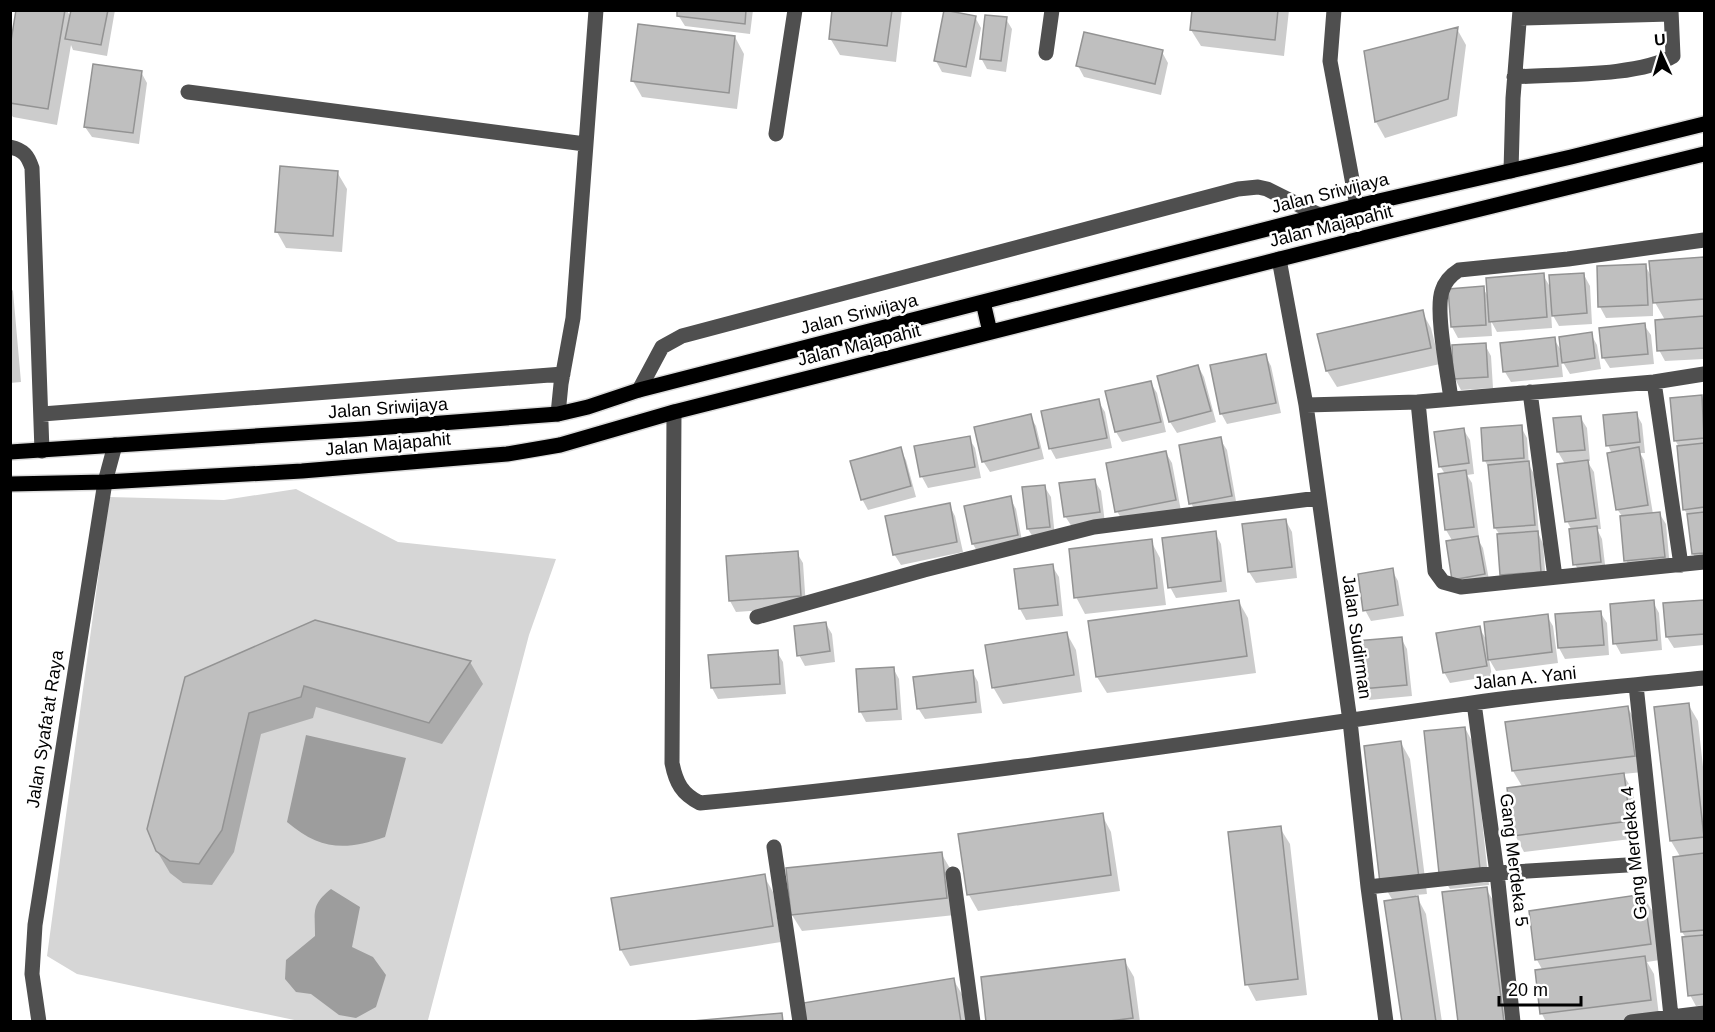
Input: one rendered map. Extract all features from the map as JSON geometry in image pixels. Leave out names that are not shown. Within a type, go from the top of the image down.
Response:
[{"type":"main road","name":"Jalan Sriwijaya","points":[[11,454],[115,444],[374,429],[558,414],[588,407],[639,390],[1357,206],[1704,124]]},
{"type":"main road","name":"Jalan Majapahit","points":[[10,484],[105,482],[302,471],[507,454],[560,445],[674,412],[1704,154]]},
{"type":"main road","points":[[983,302],[990,332]]},
{"type":"street","points":[[558,414],[573,318],[596,10]]},
{"type":"street","points":[[776,134],[795,10]]},
{"type":"street","points":[[1046,53],[1052,10]]},
{"type":"street","points":[[1334,10],[1330,61],[1357,206]]},
{"type":"street","points":[[1511,171],[1514,77],[1520,14],[1671,12],[1673,56],[1666,60],[1634,70],[1514,77]]},
{"type":"street","points":[[188,92],[585,144]]},
{"type":"street","points":[[10,147],[20,149],[29,157],[32,168],[42,450]]},
{"type":"street","points":[[639,390],[662,347],[682,336],[1238,189],[1258,187],[1267,189],[1321,216]]},
{"type":"street","points":[[1451,399],[1440,309],[1441,292],[1452,274],[1459,270],[1568,259],[1704,240]]},
{"type":"street","name":"Jalan Sudirman","points":[[1279,259],[1306,405],[1350,721],[1368,887],[1386,1022]]},
{"type":"street","points":[[42,414],[563,374]]},
{"type":"street","points":[[1306,405],[1418,402],[1654,382],[1704,374]]},
{"type":"street","points":[[1654,382],[1681,564]]},
{"type":"street","points":[[1530,392],[1555,577]]},
{"type":"street","points":[[1418,402],[1435,571],[1443,582],[1461,587],[1704,562]]},
{"type":"street","name":"Jalan A. Yani","points":[[674,412],[672,763],[681,789],[688,797],[700,803],[821,792],[1474,703],[1704,678]]},
{"type":"street","name":"Jalan Syafa'at Raya","points":[[39,1022],[32,974],[35,925],[105,482],[115,444]]},
{"type":"street","points":[[758,617],[924,570],[1094,527],[1318,498]]},
{"type":"street","name":"Gang Merdeka 4","points":[[1636,685],[1671,1016]]},
{"type":"street","name":"Gang Merdeka 5","points":[[1474,703],[1497,873],[1513,1022]]},
{"type":"street","points":[[774,848],[800,1022]]},
{"type":"street","points":[[1368,887],[1497,873],[1627,865]]},
{"type":"street","points":[[953,874],[973,1022]]},
{"type":"street","points":[[1631,1022],[1704,1013]]},
{"type":"shaded area","points":[[296,489],[398,542],[556,559],[529,635],[426,1022],[299,1021],[77,974],[47,956],[109,497],[224,500]]},
{"type":"shaded area","points":[[306,735],[406,758],[385,837],[371,842],[345,846],[333,845],[311,838],[287,822]]},
{"type":"shaded area","points":[[331,889],[360,907],[352,947],[373,957],[386,975],[376,1007],[356,1018],[339,1015],[311,994],[296,992],[285,979],[286,960],[315,936],[317,904]]},
{"type":"building","points":[[16,10],[65,10],[48,109],[10,103],[10,47]]},
{"type":"building","points":[[71,10],[108,10],[101,45],[65,39]]},
{"type":"building","points":[[677,10],[746,10],[745,24],[677,16]]},
{"type":"building","points":[[832,10],[892,10],[887,46],[829,39]]},
{"type":"building","points":[[944,10],[976,16],[966,67],[934,61]]},
{"type":"building","points":[[1192,10],[1278,10],[1275,40],[1190,30]]},
{"type":"building","points":[[985,15],[1007,17],[1001,61],[980,59]]},
{"type":"building","points":[[638,24],[735,36],[729,93],[631,81]]},
{"type":"building","points":[[1458,27],[1448,99],[1375,122],[1364,51]]},
{"type":"building","points":[[1084,32],[1163,50],[1155,84],[1076,66]]},
{"type":"building","points":[[93,64],[142,71],[133,133],[84,127]]},
{"type":"building","points":[[280,166],[338,171],[333,236],[275,232]]},
{"type":"building","points":[[1704,257],[1704,299],[1653,303],[1649,261]]},
{"type":"building","points":[[1646,264],[1648,305],[1598,307],[1597,266]]},
{"type":"building","points":[[1544,273],[1547,317],[1489,322],[1486,278]]},
{"type":"building","points":[[1584,273],[1587,313],[1552,316],[1549,275]]},
{"type":"building","points":[[1484,286],[1486,325],[1451,327],[1448,289]]},
{"type":"building","points":[[1423,310],[1431,348],[1326,371],[1317,334]]},
{"type":"building","points":[[1704,316],[1704,348],[1657,351],[1655,320]]},
{"type":"building","points":[[1645,323],[1648,354],[1602,358],[1599,328]]},
{"type":"building","points":[[1592,332],[1595,358],[1562,363],[1559,337]]},
{"type":"building","points":[[1555,337],[1558,366],[1503,372],[1500,343]]},
{"type":"building","points":[[1486,343],[1488,377],[1453,379],[1452,345]]},
{"type":"building","points":[[1266,354],[1276,403],[1220,414],[1210,365]]},
{"type":"building","points":[[1198,365],[1211,411],[1169,422],[1157,376]]},
{"type":"building","points":[[1151,381],[1161,422],[1115,432],[1105,391]]},
{"type":"building","points":[[1702,395],[1704,438],[1674,441],[1670,398]]},
{"type":"building","points":[[1099,399],[1107,438],[1049,449],[1041,411]]},
{"type":"building","points":[[1637,412],[1640,442],[1606,446],[1603,415]]},
{"type":"building","points":[[1031,414],[1039,448],[982,462],[974,427]]},
{"type":"building","points":[[1581,416],[1585,450],[1557,452],[1553,418]]},
{"type":"building","points":[[1522,425],[1524,458],[1483,461],[1481,428]]},
{"type":"building","points":[[1464,428],[1469,463],[1439,467],[1434,432]]},
{"type":"building","points":[[970,436],[975,467],[920,477],[914,446]]},
{"type":"building","points":[[1221,437],[1232,496],[1189,504],[1179,445]]},
{"type":"building","points":[[1704,443],[1704,507],[1683,510],[1677,446]]},
{"type":"building","points":[[901,447],[911,486],[861,500],[850,461]]},
{"type":"building","points":[[1639,447],[1648,505],[1616,510],[1607,453]]},
{"type":"building","points":[[1166,451],[1176,500],[1115,512],[1106,463]]},
{"type":"building","points":[[1588,460],[1596,518],[1565,522],[1557,464]]},
{"type":"building","points":[[1529,461],[1535,525],[1494,528],[1488,465]]},
{"type":"building","points":[[1466,470],[1474,527],[1445,530],[1438,474]]},
{"type":"building","points":[[1095,479],[1100,512],[1064,517],[1059,483]]},
{"type":"building","points":[[1045,485],[1050,527],[1027,529],[1022,487]]},
{"type":"building","points":[[1011,496],[1018,535],[972,544],[964,506]]},
{"type":"building","points":[[950,503],[957,542],[893,555],[885,516]]},
{"type":"building","points":[[1660,512],[1665,557],[1624,561],[1620,516]]},
{"type":"building","points":[[1704,512],[1704,553],[1692,554],[1687,514]]},
{"type":"building","points":[[1286,519],[1292,567],[1248,572],[1242,524]]},
{"type":"building","points":[[1597,526],[1601,562],[1573,565],[1569,529]]},
{"type":"building","points":[[1216,531],[1221,581],[1168,588],[1162,538]]},
{"type":"building","points":[[1538,531],[1541,572],[1500,575],[1497,534]]},
{"type":"building","points":[[1478,536],[1485,574],[1452,580],[1446,541]]},
{"type":"building","points":[[1152,539],[1157,588],[1074,598],[1069,549]]},
{"type":"building","points":[[798,551],[801,596],[729,601],[726,556]]},
{"type":"building","points":[[1053,564],[1058,605],[1019,609],[1014,569]]},
{"type":"building","points":[[1393,568],[1398,605],[1363,611],[1358,574]]},
{"type":"building","points":[[1239,600],[1247,656],[1096,677],[1088,621]]},
{"type":"building","points":[[1654,600],[1657,640],[1613,644],[1610,604]]},
{"type":"building","points":[[1704,600],[1704,634],[1666,637],[1663,603]]},
{"type":"building","points":[[1601,611],[1604,645],[1558,648],[1555,614]]},
{"type":"building","points":[[1548,614],[1552,652],[1488,660],[1484,622]]},
{"type":"building","points":[[315,620],[471,661],[429,723],[304,686],[301,697],[249,713],[222,830],[199,864],[170,861],[156,851],[147,829],[185,677]]},
{"type":"building","points":[[826,622],[830,651],[797,656],[794,626]]},
{"type":"building","points":[[1480,626],[1487,666],[1443,673],[1436,633]]},
{"type":"building","points":[[1067,632],[1074,675],[992,688],[985,645]]},
{"type":"building","points":[[1402,637],[1407,685],[1361,689],[1356,641]]},
{"type":"building","points":[[778,650],[780,684],[711,688],[708,655]]},
{"type":"building","points":[[894,667],[897,709],[859,712],[856,669]]},
{"type":"building","points":[[973,670],[976,702],[917,709],[913,677]]},
{"type":"building","points":[[1689,703],[1704,837],[1670,841],[1654,707]]},
{"type":"building","points":[[1628,706],[1635,756],[1512,771],[1505,722]]},
{"type":"building","points":[[1465,727],[1480,869],[1439,873],[1424,731]]},
{"type":"building","points":[[1401,741],[1419,878],[1380,883],[1364,746]]},
{"type":"building","points":[[1624,773],[1630,821],[1513,836],[1507,788]]},
{"type":"building","points":[[1103,813],[1111,875],[967,895],[958,834]]},
{"type":"building","points":[[1281,826],[1298,979],[1245,985],[1228,832]]},
{"type":"building","points":[[942,852],[947,898],[791,915],[786,868]]},
{"type":"building","points":[[1704,853],[1704,930],[1681,932],[1673,857]]},
{"type":"building","points":[[765,874],[773,926],[620,950],[611,898]]},
{"type":"building","points":[[1487,887],[1504,1022],[1458,1022],[1442,892]]},
{"type":"building","points":[[1644,894],[1651,944],[1535,960],[1529,911]]},
{"type":"building","points":[[1418,896],[1436,1022],[1402,1022],[1384,901]]},
{"type":"building","points":[[1704,935],[1704,994],[1688,996],[1682,937]]},
{"type":"building","points":[[1645,956],[1651,1000],[1540,1014],[1535,970]]},
{"type":"building","points":[[1125,959],[1133,1018],[1102,1022],[986,1022],[981,977]]},
{"type":"building","points":[[954,978],[961,1022],[806,1022],[803,1003]]},
{"type":"building","points":[[782,1013],[783,1022],[681,1022]]}]
